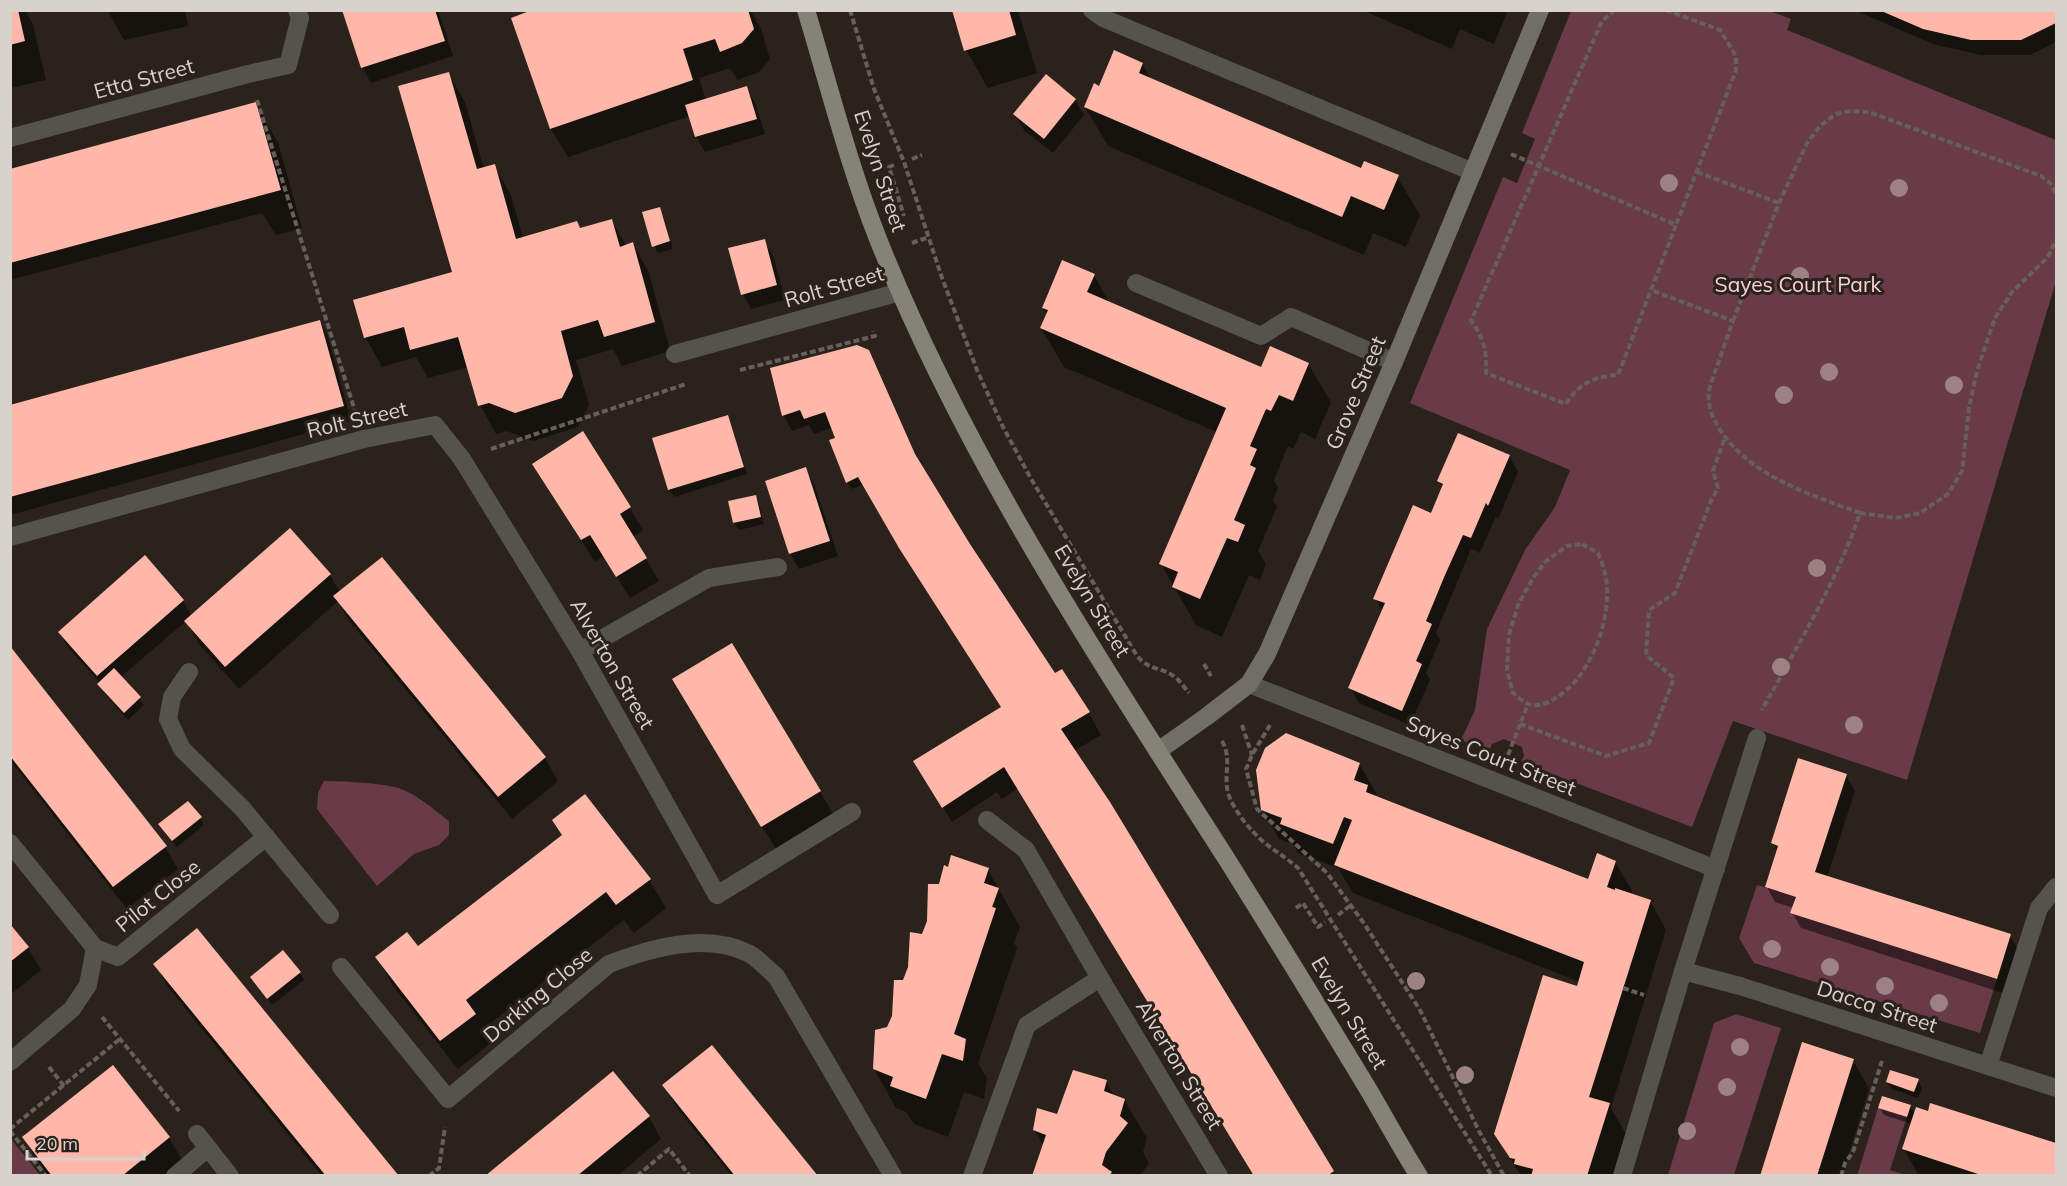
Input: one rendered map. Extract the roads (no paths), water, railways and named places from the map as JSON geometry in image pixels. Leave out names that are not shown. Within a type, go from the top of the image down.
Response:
[{"type":"main road","name":"Evelyn Street","points":[[806,10],[858,184],[877,237],[931,361],[1012,514],[1283,948],[1419,1176]]},
{"type":"main road","name":"Grove Street","points":[[1158,751],[1249,684],[1281,622],[1394,362],[1540,10]]},
{"type":"street","name":"Etta Street","points":[[10,138],[288,65],[300,18],[297,10]]},
{"type":"street","points":[[1092,10],[1103,18],[1473,172]]},
{"type":"street","points":[[1136,283],[1261,336],[1291,317],[1394,362]]},
{"type":"street","name":"Rolt Street","points":[[675,354],[900,291]]},
{"type":"street","name":"Rolt Street","points":[[10,537],[364,439],[435,425],[462,459]]},
{"type":"street","name":"Alverton Street","points":[[462,459],[580,651],[717,895],[852,812]]},
{"type":"street","points":[[580,651],[709,578],[778,567]]},
{"type":"street","points":[[189,672],[172,697],[168,719],[182,749],[242,808],[330,915]]},
{"type":"street","name":"Sayes Court Street","points":[[1249,684],[1716,869]]},
{"type":"street","points":[[1622,1176],[1683,971],[1757,738]]},
{"type":"street","name":"Alverton Street","points":[[987,820],[1026,850],[1219,1176]]},
{"type":"street","name":"Pilot Close","points":[[10,843],[95,948],[118,957],[266,837]]},
{"type":"street","points":[[1988,1066],[2039,908],[2056,887]]},
{"type":"street","name":"Dorking Close","points":[[341,967],[448,1099],[609,964],[631,956],[681,944],[716,943],[749,953],[776,976],[893,1176]]},
{"type":"street","points":[[10,1062],[72,1009],[88,985],[95,948]]},
{"type":"street","name":"Dacca Street","points":[[1683,971],[2056,1088]]},
{"type":"street","points":[[972,1176],[1027,1025],[1100,978]]},
{"type":"street","points":[[175,1176],[202,1141],[230,1176]]},
{"type":"park label","name":"Sayes Court Park","points":[[1798,285]]}]
